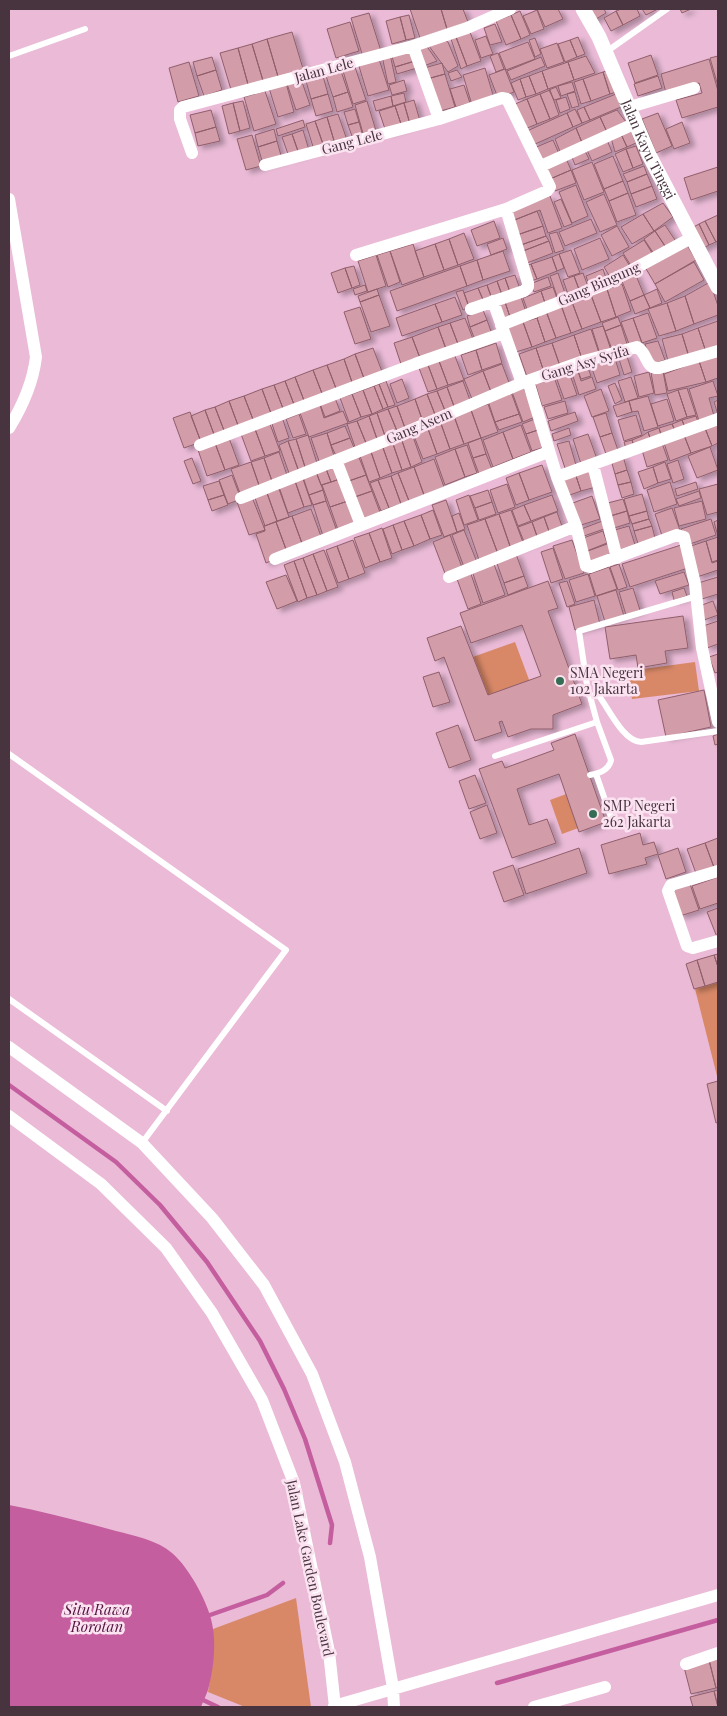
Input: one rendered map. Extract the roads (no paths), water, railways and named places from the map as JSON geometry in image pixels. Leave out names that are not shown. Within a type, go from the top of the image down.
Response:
[{"type":"street","name":"Jalan Lele","points":[[192,153],[180,119],[180,110],[184,107],[413,46],[467,28],[510,9]]},
{"type":"street","name":"Jalan Kayu Tinggi","points":[[583,9],[606,52],[649,155],[718,287]]},
{"type":"street","points":[[413,46],[439,118]]},
{"type":"street","points":[[630,107],[694,88]]},
{"type":"street","name":"Gang Lele","points":[[265,165],[439,118],[502,98],[507,99],[541,166]]},
{"type":"street","points":[[356,255],[506,209],[549,189],[549,182],[541,166],[636,123]]},
{"type":"street","points":[[9,199],[36,358],[34,375],[9,428]]},
{"type":"street","points":[[471,309],[524,291],[528,287],[506,209]]},
{"type":"street","name":"Gang Bingung","points":[[200,445],[502,329],[606,284],[693,237]]},
{"type":"street","points":[[493,301],[502,329],[525,382],[557,478],[576,526],[586,566],[590,568],[681,535],[685,543],[697,596],[702,648],[718,722]]},
{"type":"street","name":"Gang Asy Syifa","points":[[525,382],[584,361],[632,348],[642,350],[649,366],[655,369],[718,352]]},
{"type":"street","name":"Gang Asem","points":[[241,498],[525,382]]},
{"type":"street","points":[[557,478],[718,419]]},
{"type":"street","points":[[275,559],[548,452]]},
{"type":"street","points":[[336,460],[362,525]]},
{"type":"street","points":[[593,465],[617,558]]},
{"type":"street","points":[[449,577],[576,526]]},
{"type":"street","points":[[718,871],[671,886],[668,890],[687,946],[693,948],[718,941]]},
{"type":"street","points":[[9,1047],[142,1143],[212,1218],[264,1285],[312,1374],[345,1462],[368,1547],[393,1688],[394,1707]]},
{"type":"street","name":"Jalan Lake Garden Boulevard","points":[[9,1116],[101,1184],[166,1248],[212,1313],[262,1400],[294,1483],[329,1652],[334,1707]]},
{"type":"street","points":[[334,1707],[393,1688],[718,1595]]},
{"type":"street","points":[[686,1664],[718,1653]]},
{"type":"street","points":[[534,1707],[604,1687]]},
{"type":"lane","points":[[606,52],[667,9]]},
{"type":"lane","points":[[9,56],[85,30]]},
{"type":"lane","points":[[612,820],[593,775],[604,770],[610,764],[610,754],[597,722],[589,695],[579,632],[697,596]]},
{"type":"lane","points":[[589,695],[596,694],[599,696],[624,732],[635,742],[718,732]]},
{"type":"lane","points":[[495,756],[597,722]]},
{"type":"lane","points":[[9,754],[286,950],[142,1143]]},
{"type":"lane","points":[[9,999],[167,1111]]},
{"type":"water","name":"Situ Rawa Rorotan","points":[[9,1505],[146,1539],[160,1545],[179,1559],[204,1599],[213,1629],[213,1667],[208,1690],[201,1707],[9,1707]]},
{"type":"waterway","points":[[9,1085],[116,1162],[160,1205],[207,1262],[260,1341],[284,1389],[305,1439],[332,1525],[330,1543]]},
{"type":"waterway","points":[[210,1615],[267,1595],[283,1583]]},
{"type":"waterway","points":[[497,1683],[718,1620]]},
{"type":"waterway","points":[[203,1700],[218,1707]]},
{"type":"place","name":"SMA Negeri 102 Jakarta","points":[[560,681]]},
{"type":"place","name":"SMP Negeri 262 Jakarta","points":[[593,814]]}]
